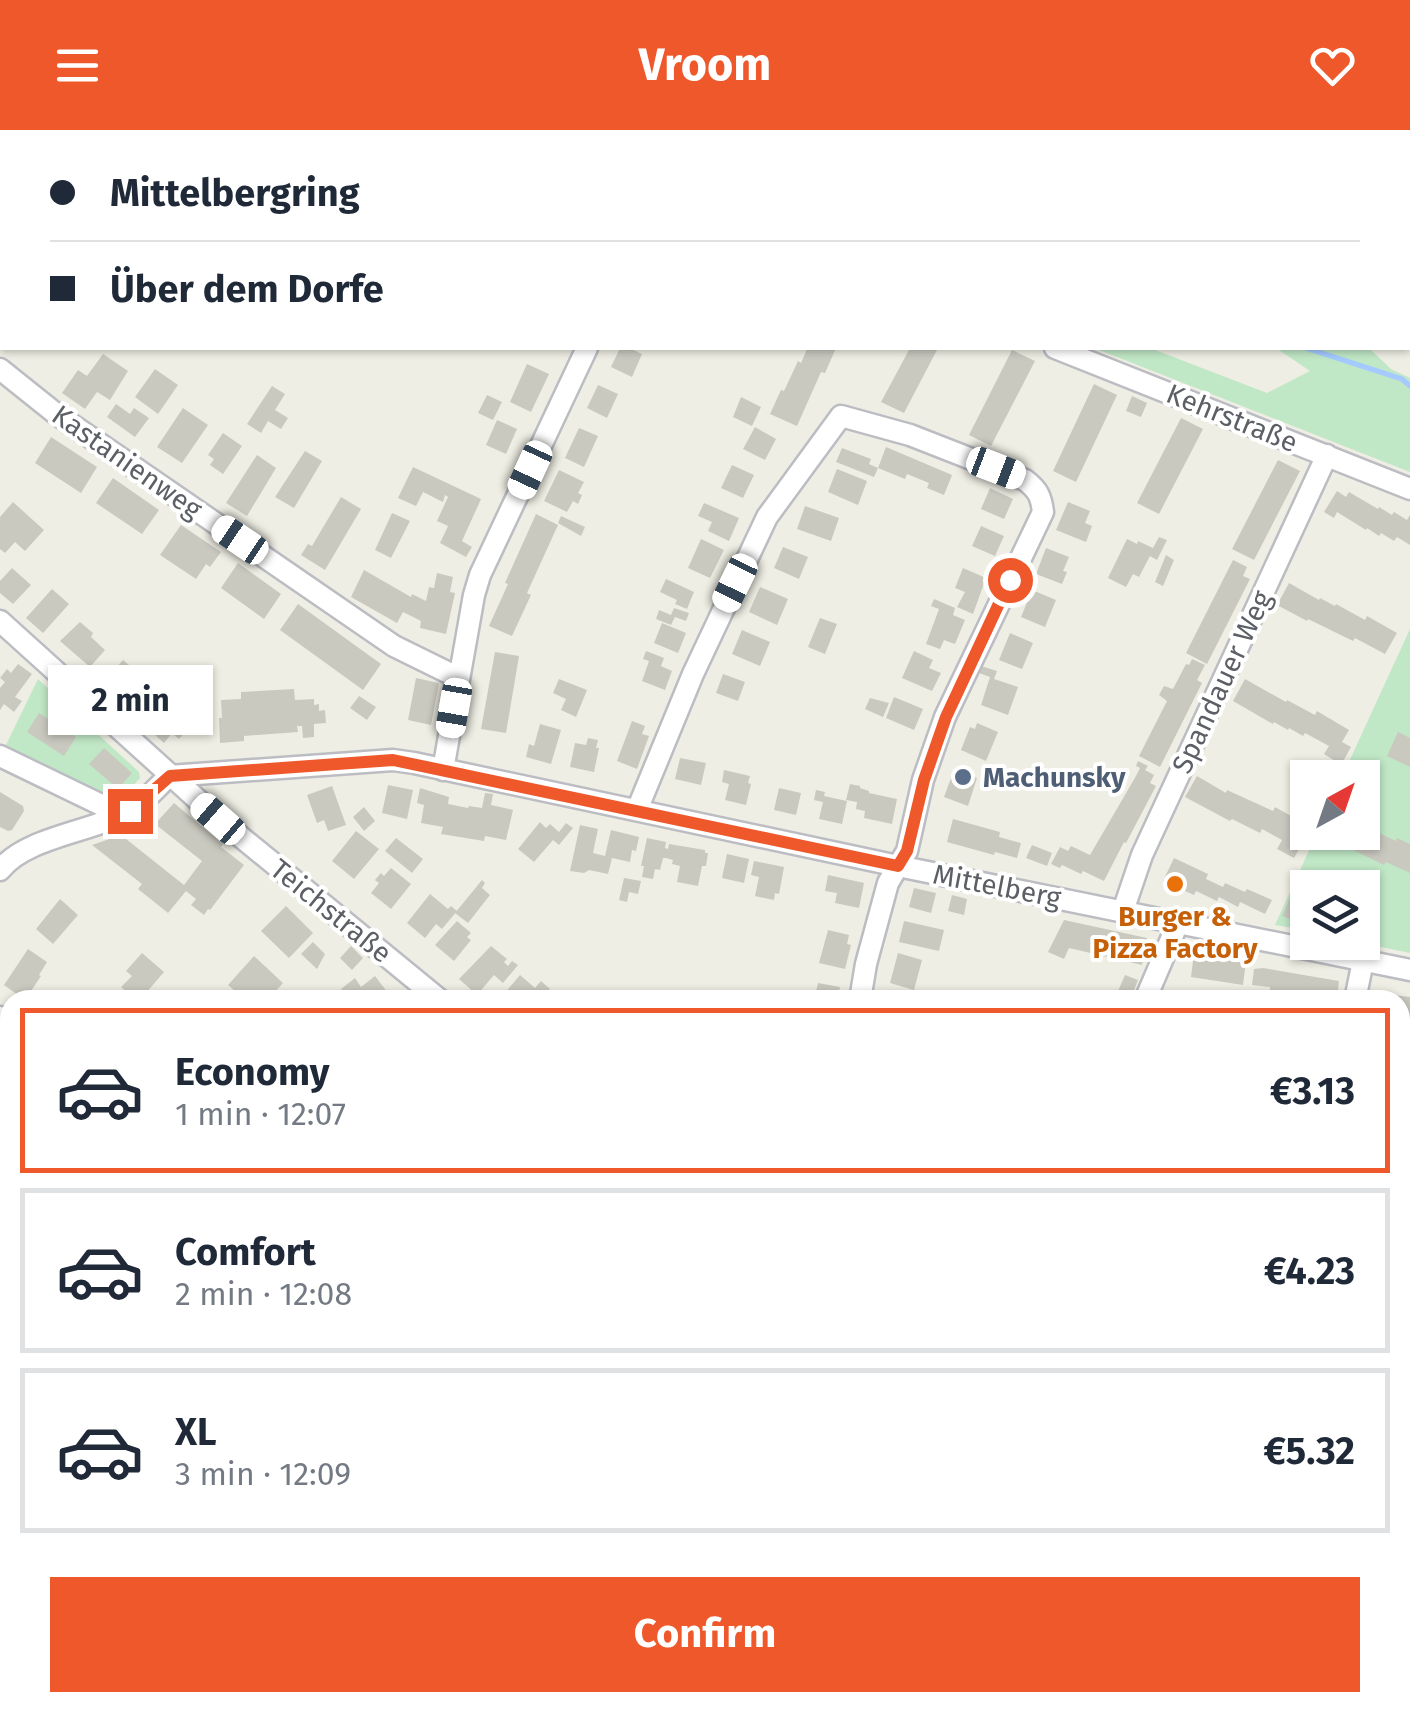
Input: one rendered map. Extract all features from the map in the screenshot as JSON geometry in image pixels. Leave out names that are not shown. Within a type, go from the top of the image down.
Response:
[{"type":"street","points":[[443,770],[480,576],[586,350]]},
{"type":"street","name":"Kehrstraße","points":[[1060,350],[1410,488]]},
{"type":"street","name":"Kastanienweg","points":[[0,368],[56,413],[383,639],[459,678]]},
{"type":"street","points":[[637,810],[693,674],[766,517],[841,416],[910,435],[1025,480],[1041,496],[1043,512],[946,717],[924,780],[907,851],[888,883],[862,990]]},
{"type":"street","name":"Spandauer Weg","points":[[1123,911],[1142,855],[1327,456]]},
{"type":"street","name":"Teichstraße","points":[[0,621],[218,819],[428,990]]},
{"type":"street","points":[[0,756],[122,815]]},
{"type":"street","name":"Mittelberg","points":[[170,776],[393,760],[1410,970]]},
{"type":"street","points":[[0,870],[24,850],[122,815],[170,776]]},
{"type":"street","points":[[1150,990],[1178,923]]},
{"type":"street","points":[[1357,990],[1363,961]]},
{"type":"green space","points":[[1099,350],[1155,350],[1267,393],[1310,371],[1279,350],[1371,350],[1391,369],[1410,378],[1410,472]]},
{"type":"green space","points":[[1410,629],[1410,953],[1380,947],[1380,870],[1300,870],[1309,850],[1380,850],[1380,760],[1350,760]]},
{"type":"green space","points":[[38,679],[139,772],[140,778],[121,799],[3,751]]},
{"type":"green space","points":[[1290,892],[1283,915],[1290,918],[1290,928],[1275,925]]},
{"type":"building","points":[[619,350],[642,354],[632,377],[611,367]]},
{"type":"building","points":[[807,350],[835,350],[797,426],[770,414],[798,361],[801,363]]},
{"type":"building","points":[[909,350],[937,350],[904,413],[881,402]]},
{"type":"building","points":[[1012,350],[1035,361],[991,446],[969,435]]},
{"type":"building","points":[[103,354],[128,371],[110,400],[97,392],[85,409],[62,393],[78,370],[87,376]]},
{"type":"building","points":[[527,364],[549,374],[531,412],[510,402]]},
{"type":"building","points":[[155,369],[178,385],[158,414],[135,397]]},
{"type":"building","points":[[1094,384],[1117,395],[1076,482],[1053,471]]},
{"type":"building","points":[[598,385],[618,394],[607,418],[587,408]]},
{"type":"building","points":[[272,386],[285,394],[275,410],[288,418],[281,429],[268,421],[261,433],[247,424]]},
{"type":"building","points":[[487,395],[502,402],[493,420],[478,413]]},
{"type":"building","points":[[1132,396],[1147,403],[1141,417],[1126,411]]},
{"type":"building","points":[[741,397],[761,407],[752,426],[733,417]]},
{"type":"building","points":[[116,404],[130,414],[134,408],[149,418],[135,437],[107,417]]},
{"type":"building","points":[[183,408],[208,425],[182,463],[157,447]]},
{"type":"building","points":[[1181,418],[1203,429],[1159,514],[1137,503]]},
{"type":"building","points":[[497,420],[517,429],[506,454],[486,445]]},
{"type":"building","points":[[755,427],[776,439],[765,460],[743,449]]},
{"type":"building","points":[[579,428],[598,436],[584,467],[565,458]]},
{"type":"building","points":[[223,433],[242,446],[223,474],[210,465],[214,459],[208,455]]},
{"type":"building","points":[[51,437],[97,467],[81,493],[35,463]]},
{"type":"building","points":[[886,447],[952,475],[944,495],[927,488],[929,483],[907,474],[905,479],[878,468]]},
{"type":"building","points":[[842,448],[871,459],[869,464],[878,468],[874,477],[836,462]]},
{"type":"building","points":[[305,451],[322,461],[294,508],[275,497]]},
{"type":"building","points":[[257,455],[276,468],[247,516],[226,503]]},
{"type":"building","points":[[1278,460],[1300,471],[1254,560],[1232,549]]},
{"type":"building","points":[[732,465],[754,475],[743,498],[721,488]]},
{"type":"building","points":[[413,467],[481,499],[462,541],[472,547],[466,557],[440,543],[448,526],[437,521],[448,497],[445,495],[443,502],[423,492],[416,506],[398,498]]},
{"type":"building","points":[[837,469],[867,481],[858,505],[828,492]]},
{"type":"building","points":[[559,470],[584,482],[578,504],[573,501],[567,512],[544,501]]},
{"type":"building","points":[[113,478],[159,510],[142,534],[96,503]]},
{"type":"building","points":[[990,488],[1013,499],[1004,519],[981,509]]},
{"type":"building","points":[[1337,491],[1346,497],[1349,492],[1407,520],[1410,515],[1410,545],[1397,537],[1394,541],[1381,533],[1379,536],[1337,512],[1334,518],[1324,512]]},
{"type":"building","points":[[341,497],[361,509],[325,570],[301,555],[308,544],[312,546]]},
{"type":"building","points":[[13,502],[44,530],[25,551],[15,542],[5,553],[0,549],[0,517]]},
{"type":"building","points":[[1068,502],[1090,511],[1085,523],[1092,526],[1086,542],[1056,530]]},
{"type":"building","points":[[704,503],[739,518],[729,541],[708,531],[712,522],[698,516]]},
{"type":"building","points":[[805,506],[839,518],[831,541],[797,529]]},
{"type":"building","points":[[392,513],[410,521],[391,558],[375,550]]},
{"type":"building","points":[[536,514],[558,525],[512,636],[489,626]]},
{"type":"building","points":[[561,516],[585,527],[581,536],[558,523]]},
{"type":"building","points":[[181,525],[221,552],[196,579],[160,555]]},
{"type":"building","points":[[981,526],[1004,536],[995,556],[972,546]]},
{"type":"building","points":[[1159,537],[1167,540],[1157,560],[1150,556],[1139,577],[1133,574],[1126,587],[1108,578],[1127,539],[1153,548]]},
{"type":"building","points":[[701,539],[724,550],[710,578],[688,568]]},
{"type":"building","points":[[783,547],[808,557],[799,579],[774,568]]},
{"type":"building","points":[[1046,548],[1069,557],[1062,584],[1036,574]]},
{"type":"building","points":[[1166,555],[1174,560],[1163,586],[1155,582]]},
{"type":"building","points":[[1233,560],[1247,567],[1243,576],[1250,579],[1207,664],[1186,653]]},
{"type":"building","points":[[238,563],[281,594],[264,619],[221,588]]},
{"type":"building","points":[[12,568],[31,585],[13,604],[0,593],[0,581]]},
{"type":"building","points":[[963,568],[986,578],[973,614],[957,607],[965,592],[955,588]]},
{"type":"building","points":[[364,570],[411,597],[412,594],[426,601],[437,573],[453,577],[450,592],[455,593],[446,634],[420,628],[421,621],[403,612],[397,623],[351,597]]},
{"type":"building","points":[[666,579],[694,592],[687,609],[660,592]]},
{"type":"building","points":[[1289,583],[1397,633],[1385,654],[1277,605]]},
{"type":"building","points":[[760,587],[788,599],[777,625],[749,612]]},
{"type":"building","points":[[52,589],[69,604],[43,633],[26,618]]},
{"type":"building","points":[[1032,590],[1056,600],[1045,627],[1021,617]]},
{"type":"building","points":[[934,599],[955,608],[953,615],[965,620],[955,644],[944,640],[940,649],[926,644],[939,609],[931,606]]},
{"type":"building","points":[[298,604],[381,664],[363,690],[280,630]]},
{"type":"building","points":[[674,608],[689,613],[686,621],[675,617],[671,625],[656,619],[659,610],[671,615]]},
{"type":"building","points":[[820,618],[837,624],[825,654],[808,647]]},
{"type":"building","points":[[80,622],[105,650],[90,667],[60,641]]},
{"type":"building","points":[[662,623],[686,633],[678,653],[654,643]]},
{"type":"building","points":[[742,630],[770,642],[760,666],[732,654]]},
{"type":"building","points":[[1010,633],[1033,643],[1022,669],[999,660]]},
{"type":"building","points":[[646,651],[664,658],[661,666],[672,671],[665,690],[642,681],[649,661],[643,659]]},
{"type":"building","points":[[914,651],[933,660],[929,668],[941,673],[932,691],[902,678]]},
{"type":"building","points":[[495,652],[519,656],[506,733],[481,729]]},
{"type":"building","points":[[1192,659],[1205,665],[1197,680],[1202,683],[1160,767],[1139,756],[1167,701],[1159,695],[1164,686],[1173,689]]},
{"type":"building","points":[[123,660],[141,675],[119,699],[102,684]]},
{"type":"building","points":[[18,664],[32,674],[15,697],[22,701],[14,712],[4,704],[0,710],[0,688],[5,682],[0,678]]},
{"type":"building","points":[[981,666],[997,671],[994,679],[1018,687],[1008,715],[981,705],[990,677],[979,673]]},
{"type":"building","points":[[723,674],[745,682],[738,701],[716,693]]},
{"type":"building","points":[[175,675],[203,700],[180,725],[186,731],[179,739],[172,733],[164,743],[145,726],[174,695],[165,686]]},
{"type":"building","points":[[416,678],[439,683],[431,725],[408,720]]},
{"type":"building","points":[[559,679],[587,690],[576,717],[561,710],[566,699],[553,693]]},
{"type":"building","points":[[1245,679],[1349,730],[1342,742],[1351,747],[1344,760],[1333,760],[1324,754],[1329,746],[1305,733],[1303,736],[1273,724],[1233,701]]},
{"type":"building","points":[[294,689],[295,700],[314,699],[319,711],[325,710],[326,723],[314,724],[314,737],[303,738],[302,726],[297,726],[298,732],[244,736],[244,741],[220,743],[221,700],[241,699],[241,692]]},
{"type":"building","points":[[359,696],[376,707],[367,720],[350,708]]},
{"type":"building","points":[[894,697],[923,709],[914,730],[886,718]]},
{"type":"building","points":[[870,698],[889,703],[883,717],[865,709]]},
{"type":"building","points":[[39,713],[76,737],[64,756],[27,732]]},
{"type":"building","points":[[632,721],[645,726],[642,734],[649,736],[637,769],[617,761]]},
{"type":"building","points":[[977,723],[998,732],[986,761],[961,750],[970,727],[975,729]]},
{"type":"building","points":[[540,724],[561,730],[551,764],[526,757],[529,744],[534,746]]},
{"type":"building","points":[[1398,732],[1410,738],[1410,767],[1387,756]]},
{"type":"building","points":[[588,738],[598,740],[594,772],[570,767],[575,743],[586,745]]},
{"type":"building","points":[[104,748],[132,773],[118,789],[89,764]]},
{"type":"building","points":[[680,758],[706,763],[701,785],[675,779]]},
{"type":"building","points":[[1138,761],[1148,766],[1145,770],[1154,775],[1150,783],[1156,786],[1104,881],[1083,871],[1081,874],[1051,864],[1060,847],[1068,851],[1071,846],[1090,855],[1136,776]]},
{"type":"building","points":[[724,770],[750,776],[746,805],[725,800],[729,784],[722,782]]},
{"type":"building","points":[[954,770],[977,778],[968,806],[944,797]]},
{"type":"building","points":[[1197,776],[1226,793],[1227,790],[1273,811],[1275,807],[1290,816],[1290,850],[1298,850],[1294,858],[1277,849],[1282,840],[1262,829],[1260,833],[1230,821],[1185,797]]},
{"type":"building","points":[[850,784],[897,799],[892,824],[864,818],[865,811],[856,809],[857,802],[846,800]]},
{"type":"building","points":[[388,785],[413,790],[407,819],[382,813]]},
{"type":"building","points":[[332,786],[346,825],[328,831],[324,820],[317,823],[307,795]]},
{"type":"building","points":[[420,788],[449,797],[448,804],[468,808],[482,808],[485,793],[493,794],[491,805],[513,810],[506,840],[485,836],[484,841],[441,834],[443,827],[421,823],[424,805],[417,803]]},
{"type":"building","points":[[779,788],[801,793],[796,815],[774,810]]},
{"type":"building","points":[[816,790],[847,801],[842,824],[819,819],[823,802],[814,800]]},
{"type":"building","points":[[0,792],[23,806],[12,830],[0,827]]},
{"type":"building","points":[[174,803],[244,865],[204,915],[191,905],[196,899],[186,891],[168,913],[138,889],[142,884],[92,845],[121,835],[184,885],[202,861],[155,824]]},
{"type":"building","points":[[364,807],[375,821],[364,831],[353,817]]},
{"type":"building","points":[[953,819],[1000,832],[999,837],[1021,843],[1017,858],[947,842]]},
{"type":"building","points":[[540,822],[559,832],[566,823],[573,828],[559,845],[553,840],[534,862],[518,849]]},
{"type":"building","points":[[580,825],[598,829],[593,853],[605,856],[611,830],[639,837],[630,862],[612,858],[608,874],[570,871]]},
{"type":"building","points":[[356,831],[379,849],[354,879],[332,861]]},
{"type":"building","points":[[1380,833],[1410,844],[1410,873],[1386,862],[1384,865],[1353,850],[1380,850]]},
{"type":"building","points":[[396,838],[423,859],[412,873],[385,851]]},
{"type":"building","points":[[647,838],[666,842],[668,849],[669,844],[705,850],[706,866],[702,866],[698,886],[677,882],[680,866],[666,858],[660,870],[655,869],[653,879],[642,877]]},
{"type":"building","points":[[1032,845],[1052,853],[1047,866],[1026,858]]},
{"type":"building","points":[[727,854],[749,859],[744,883],[722,878]]},
{"type":"building","points":[[1174,858],[1208,874],[1206,879],[1223,887],[1225,883],[1272,900],[1265,914],[1240,902],[1238,907],[1219,897],[1217,901],[1196,891],[1194,895],[1163,881]]},
{"type":"building","points":[[754,861],[784,867],[779,894],[775,893],[774,900],[755,896],[759,877],[751,875]]},
{"type":"building","points":[[391,868],[411,884],[391,909],[371,893],[379,883],[375,880]]},
{"type":"building","points":[[828,875],[864,883],[859,908],[835,903],[837,893],[825,891]]},
{"type":"building","points":[[624,878],[641,881],[638,894],[629,892],[627,902],[619,900]]},
{"type":"building","points":[[482,880],[482,888],[490,895],[468,923],[455,913]]},
{"type":"building","points":[[914,888],[936,893],[931,913],[909,907]]},
{"type":"building","points":[[430,894],[448,909],[451,906],[457,911],[442,929],[436,924],[425,938],[407,923]]},
{"type":"building","points":[[952,895],[967,899],[964,915],[948,911]]},
{"type":"building","points":[[1290,898],[1290,919],[1282,916]]},
{"type":"building","points":[[60,899],[78,915],[53,944],[36,929]]},
{"type":"building","points":[[286,906],[313,933],[289,958],[261,931]]},
{"type":"building","points":[[1064,920],[1147,938],[1142,965],[1069,948],[1064,959],[1048,952]]},
{"type":"building","points":[[457,921],[471,933],[467,937],[471,940],[454,961],[435,945]]},
{"type":"building","points":[[904,921],[944,930],[939,951],[899,942]]},
{"type":"building","points":[[828,930],[849,935],[847,944],[851,945],[845,969],[819,963]]},
{"type":"building","points":[[313,942],[325,954],[317,969],[301,954]]},
{"type":"building","points":[[351,946],[363,958],[352,970],[340,958]]},
{"type":"building","points":[[491,946],[507,959],[504,962],[508,966],[512,961],[518,965],[503,983],[494,975],[481,990],[471,990],[459,979]]},
{"type":"building","points":[[28,949],[47,962],[32,990],[11,990],[4,985]]},
{"type":"building","points":[[142,953],[164,972],[149,990],[124,990],[121,987],[132,976],[126,971]]},
{"type":"building","points":[[898,953],[922,960],[914,990],[890,983]]},
{"type":"building","points":[[1194,953],[1246,961],[1243,985],[1191,977]]},
{"type":"building","points":[[254,956],[283,983],[277,990],[234,990],[228,985]]},
{"type":"building","points":[[1254,969],[1339,981],[1338,990],[1270,990],[1252,985]]},
{"type":"building","points":[[520,975],[535,988],[541,981],[550,989],[549,990],[507,990]]},
{"type":"building","points":[[1125,975],[1138,980],[1134,990],[1118,990]]},
{"type":"building","points":[[375,976],[386,990],[341,989],[355,978],[361,987]]},
{"type":"building","points":[[818,983],[840,987],[839,990],[816,990]]},
{"type":"waterway","points":[[1312,350],[1402,379],[1410,386]]},
{"type":"place","name":"Machunsky","points":[[963,777]]},
{"type":"place","name":"Burger & Pizza Factory","points":[[1175,884]]},
{"type":"route","points":[[130,811],[170,776],[393,760],[898,866],[907,851],[924,780],[946,717],[1010,580]]}]
